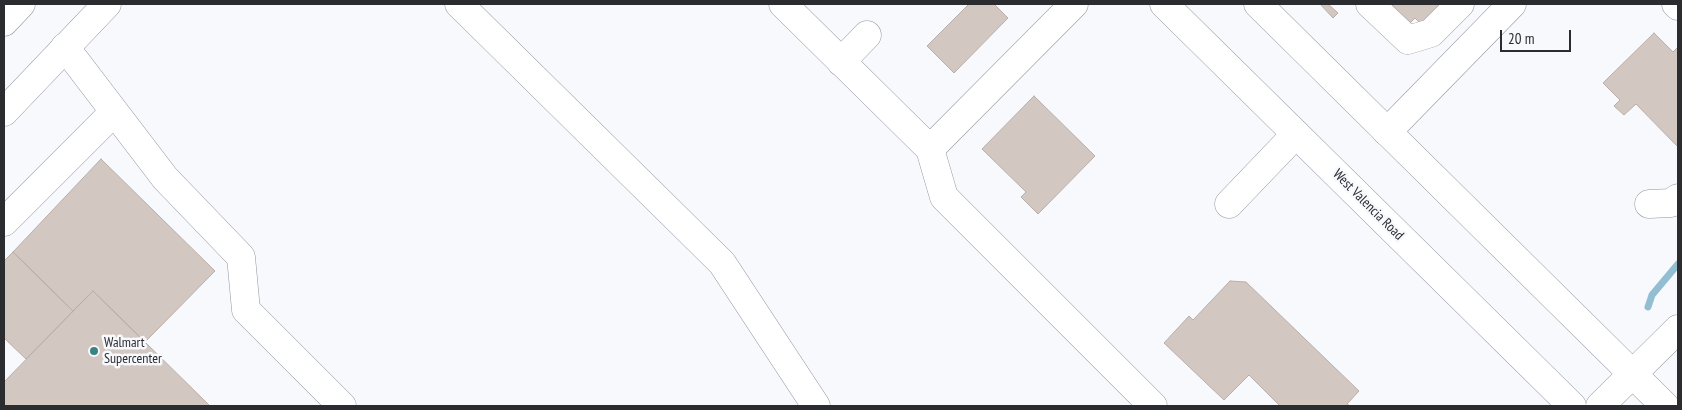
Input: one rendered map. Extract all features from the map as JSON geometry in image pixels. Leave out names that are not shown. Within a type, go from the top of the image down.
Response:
[{"type":"main road","points":[[4,22],[21,4]]},
{"type":"main road","points":[[4,112],[107,4]]},
{"type":"main road","points":[[459,4],[722,263],[816,406]]},
{"type":"main road","points":[[783,4],[930,149],[944,197],[1153,406]]},
{"type":"main road","points":[[930,149],[1074,4]]},
{"type":"main road","name":"West Valencia Road","points":[[1164,4],[1572,406]]},
{"type":"main road","points":[[1258,4],[1665,406]]},
{"type":"main road","points":[[1370,4],[1408,40],[1431,33],[1460,4]]},
{"type":"main road","points":[[1388,132],[1512,4]]},
{"type":"main road","points":[[841,62],[867,35]]},
{"type":"main road","points":[[65,47],[165,178],[241,257],[246,310],[342,406]]},
{"type":"main road","points":[[4,222],[114,112]]},
{"type":"main road","points":[[1228,204],[1296,134]]},
{"type":"main road","points":[[1649,204],[1671,203],[1678,198]]},
{"type":"main road","points":[[1600,406],[1678,329]]},
{"type":"building","points":[[969,4],[994,4],[1008,18],[954,73],[927,46]]},
{"type":"building","points":[[1320,4],[1328,4],[1338,13],[1333,18]]},
{"type":"building","points":[[1389,4],[1447,4],[1424,27],[1415,18],[1410,23]]},
{"type":"building","points":[[1654,33],[1673,52],[1678,47],[1678,147],[1636,104],[1624,115],[1614,106],[1620,100],[1603,83]]},
{"type":"building","points":[[1034,96],[1095,156],[1038,214],[1021,197],[1026,192],[982,149]]},
{"type":"building","points":[[101,159],[215,271],[145,342],[93,291],[73,311],[13,252]]},
{"type":"building","points":[[13,252],[73,311],[26,359],[4,338],[4,261]]},
{"type":"building","points":[[1230,281],[1246,282],[1359,391],[1347,404],[1350,406],[1280,406],[1249,375],[1224,400],[1164,343],[1189,316],[1193,320]]},
{"type":"building","name":"Walmart Supercenter","points":[[93,291],[210,406],[4,406],[4,382]]},
{"type":"waterway","points":[[1648,307],[1652,295],[1678,264]]},
{"type":"place","name":"Walmart Supercenter","points":[[94,351]]}]
